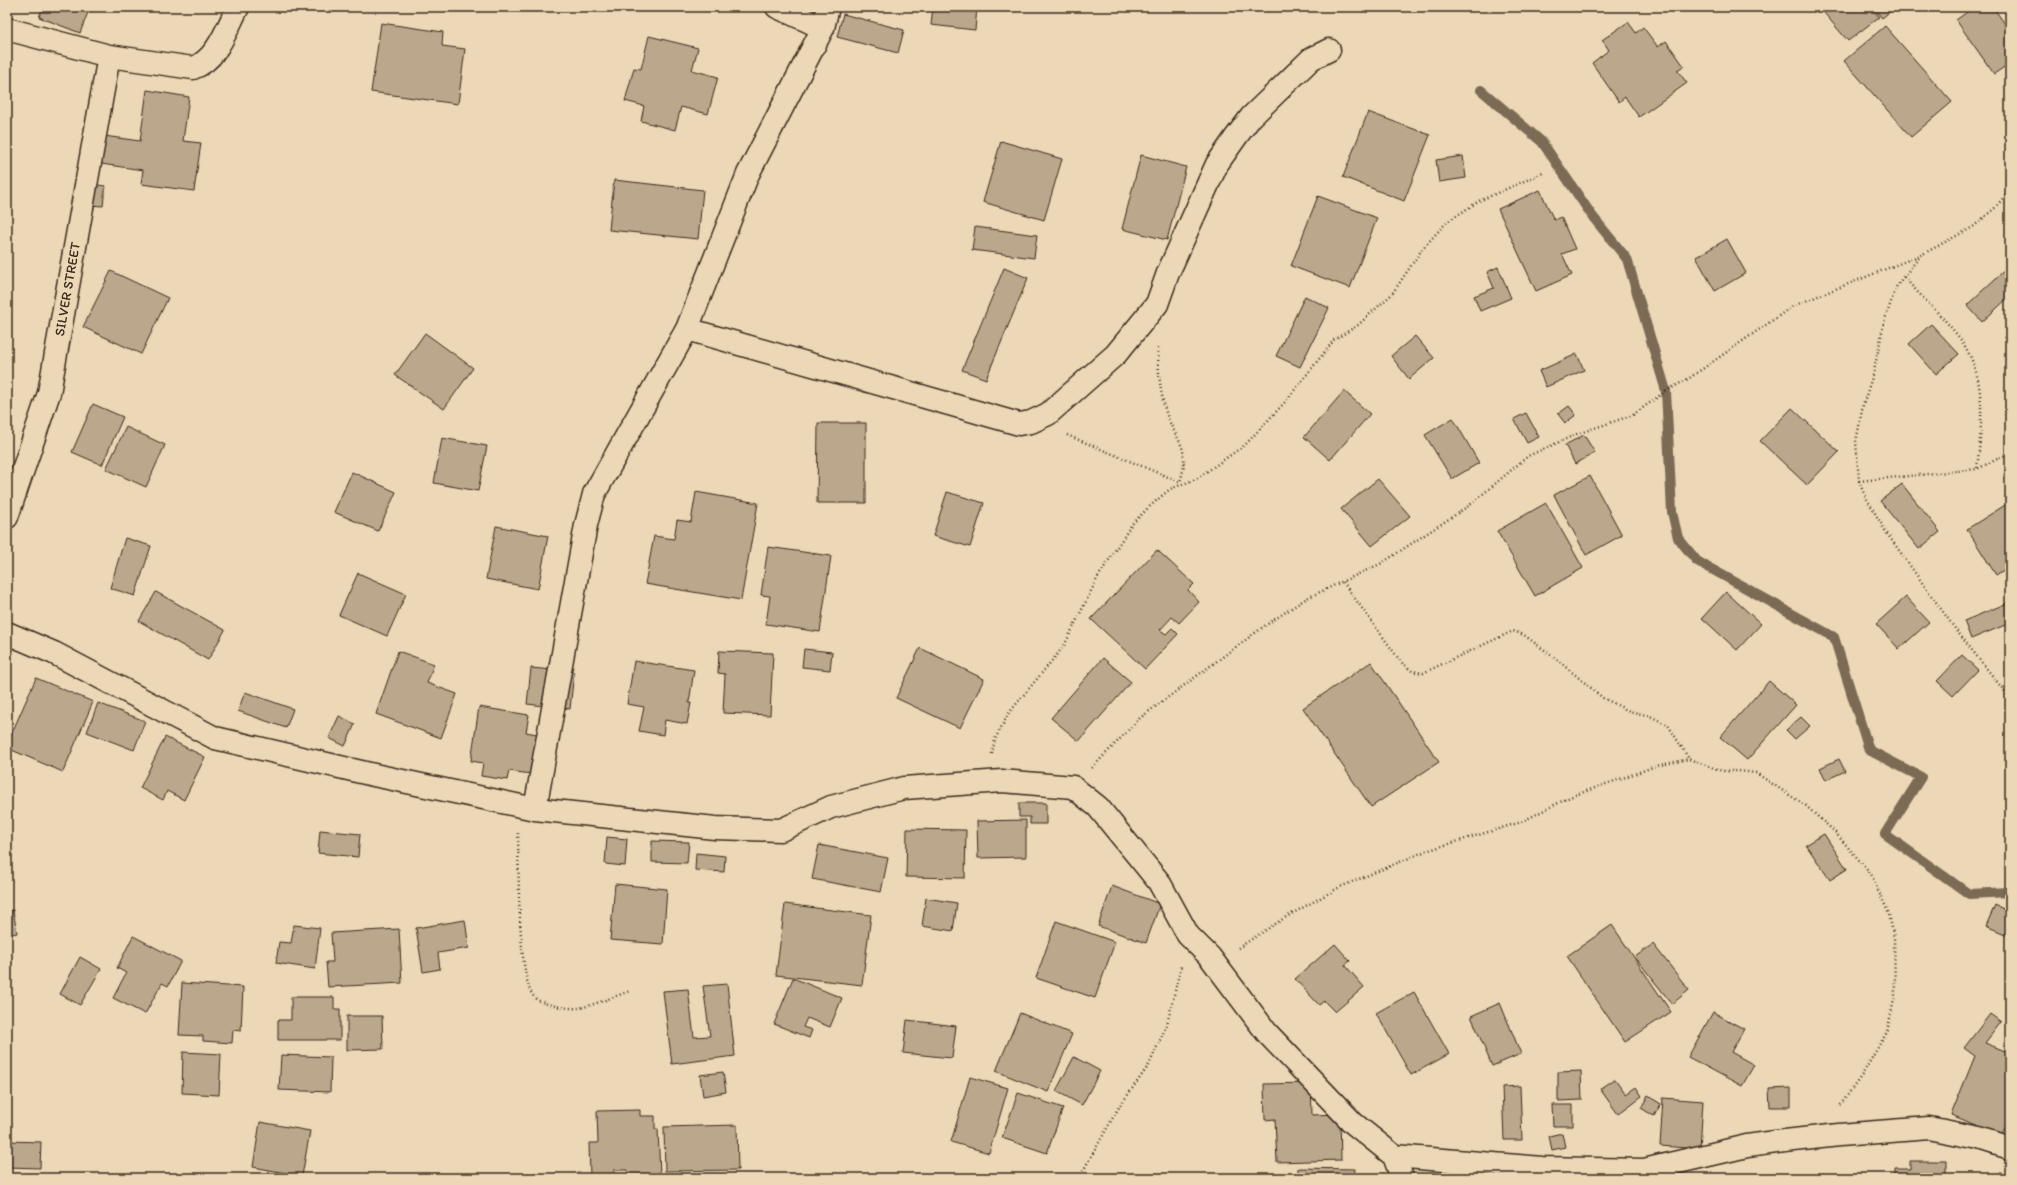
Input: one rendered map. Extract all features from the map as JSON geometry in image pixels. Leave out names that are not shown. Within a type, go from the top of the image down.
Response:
[{"type":"street","points":[[7,29],[109,56],[193,68],[204,64],[214,53],[238,7]]},
{"type":"street","points":[[777,7],[823,28]]},
{"type":"street","points":[[526,807],[586,525],[594,494],[688,329],[748,174],[823,28],[828,7]]},
{"type":"street","points":[[688,329],[1020,424],[1031,422],[1048,414],[1116,354],[1157,304],[1168,273],[1217,164],[1251,117],[1311,59],[1329,50]]},
{"type":"street","name":"SILVER STREET","points":[[7,517],[49,393],[109,56]]},
{"type":"street","points":[[7,634],[54,653],[215,738],[374,775],[526,807],[716,828],[781,830],[831,807],[904,788],[1002,781],[1073,787],[1098,807],[1159,882],[1188,935],[1210,957],[1266,1033],[1353,1123],[1394,1156],[1489,1171],[1542,1168],[1644,1170],[1747,1146],[1929,1128],[1979,1138],[2010,1148]]},
{"type":"street","points":[[1394,1156],[1402,1178]]},
{"type":"path","points":[[1446,7],[1446,12]]},
{"type":"path","points":[[987,782],[995,739],[1010,713],[1064,646],[1098,577],[1132,524],[1149,506],[1170,489],[1196,479],[1245,445],[1286,402],[1334,340],[1358,325],[1392,294],[1423,248],[1446,222],[1479,201],[1545,172]]},
{"type":"path","points":[[1073,787],[1146,714],[1263,627],[1307,598],[1382,563],[1470,505],[1528,456],[1577,434],[1633,415],[1666,391],[1688,379],[1793,306],[1921,255],[1973,227],[1996,207],[2010,189]]},
{"type":"path","points":[[1921,255],[1897,285],[1888,308],[1874,371],[1863,405],[1856,442],[1859,481],[1864,494],[1886,532],[1956,630],[2010,698]]},
{"type":"path","points":[[1904,277],[1958,336],[1969,353],[1976,370],[1982,420],[1977,468]]},
{"type":"path","points":[[1157,304],[1159,377],[1165,410],[1185,456],[1185,467],[1180,482]]},
{"type":"path","points":[[1031,422],[1185,483]]},
{"type":"path","points":[[1859,481],[1977,468],[2010,453]]},
{"type":"path","points":[[1342,582],[1401,662],[1412,671],[1423,673],[1513,631],[1524,635],[1555,658],[1603,698],[1629,711],[1650,716],[1668,725],[1689,759]]},
{"type":"path","points":[[1210,957],[1231,953],[1286,917],[1340,887],[1426,851],[1521,822],[1570,798],[1656,766],[1689,759],[1722,771],[1739,770],[1756,773],[1806,806],[1834,831],[1858,857],[1871,874],[1889,914],[1894,937],[1895,995],[1887,1032],[1862,1075],[1818,1138]]},
{"type":"path","points":[[526,807],[522,945],[528,984],[534,997],[543,1003],[579,1008],[630,991]]},
{"type":"path","points":[[1079,1178],[1119,1107],[1149,1065],[1167,1024],[1188,935]]},
{"type":"building","points":[[43,7],[90,7],[80,33],[39,17]]},
{"type":"building","points":[[933,7],[977,7],[975,30],[931,25]]},
{"type":"building","points":[[1819,7],[1871,7],[1879,17],[1848,41]]},
{"type":"building","points":[[1873,7],[1896,7],[1882,18]]},
{"type":"building","points":[[1974,7],[1993,7],[2010,31],[2010,63],[1994,74],[1956,20]]},
{"type":"building","points":[[843,14],[904,30],[898,53],[837,37]]},
{"type":"building","points":[[1628,22],[1636,33],[1643,27],[1658,47],[1666,41],[1684,66],[1677,70],[1687,83],[1639,117],[1625,97],[1619,102],[1592,63],[1609,50],[1602,40]]},
{"type":"building","points":[[381,23],[443,32],[442,46],[465,49],[458,104],[371,92]]},
{"type":"building","points":[[1885,26],[1952,102],[1911,137],[1844,61]]},
{"type":"building","points":[[649,36],[698,48],[692,70],[718,77],[708,114],[681,107],[675,130],[641,121],[644,106],[625,101],[634,68],[641,69]]},
{"type":"building","points":[[147,90],[189,97],[183,141],[201,143],[194,191],[141,184],[143,170],[101,164],[104,136],[140,141]]},
{"type":"building","points":[[1368,112],[1430,135],[1404,201],[1343,177]]},
{"type":"building","points":[[1001,141],[1062,159],[1044,220],[983,202]]},
{"type":"building","points":[[1141,155],[1186,167],[1167,240],[1122,229]]},
{"type":"building","points":[[1463,156],[1466,178],[1439,182],[1436,160]]},
{"type":"building","points":[[614,180],[703,190],[698,239],[609,230]]},
{"type":"building","points":[[91,184],[105,186],[103,206],[89,205]]},
{"type":"building","points":[[1540,190],[1554,220],[1561,217],[1575,249],[1562,254],[1572,275],[1536,291],[1498,209]]},
{"type":"building","points":[[1318,196],[1377,218],[1350,288],[1291,266]]},
{"type":"building","points":[[975,227],[1037,235],[1034,258],[972,250]]},
{"type":"building","points":[[1727,239],[1746,273],[1715,291],[1696,257]]},
{"type":"building","points":[[1498,267],[1511,298],[1480,311],[1474,296],[1494,288],[1487,272]]},
{"type":"building","points":[[2008,267],[2010,270],[2010,296],[1982,322],[1967,305]]},
{"type":"building","points":[[1004,268],[1028,278],[986,379],[962,370]]},
{"type":"building","points":[[111,271],[168,298],[141,354],[83,327]]},
{"type":"building","points":[[1305,296],[1329,308],[1300,367],[1276,356]]},
{"type":"building","points":[[1931,324],[1959,354],[1936,374],[1909,344]]},
{"type":"building","points":[[425,333],[473,368],[444,409],[395,375]]},
{"type":"building","points":[[1415,336],[1434,358],[1409,379],[1391,356]]},
{"type":"building","points":[[1577,354],[1584,370],[1546,387],[1539,371]]},
{"type":"building","points":[[1344,391],[1370,414],[1330,460],[1304,437]]},
{"type":"building","points":[[93,404],[123,417],[102,465],[72,452]]},
{"type":"building","points":[[1569,406],[1576,415],[1565,423],[1558,414]]},
{"type":"building","points":[[1792,408],[1839,452],[1807,485],[1760,441]]},
{"type":"building","points":[[1526,413],[1539,437],[1527,443],[1514,419]]},
{"type":"building","points":[[1453,418],[1479,463],[1452,479],[1425,435]]},
{"type":"building","points":[[818,423],[866,423],[866,503],[817,503]]},
{"type":"building","points":[[126,427],[165,445],[146,487],[106,469]]},
{"type":"building","points":[[1584,435],[1595,453],[1575,464],[1565,445]]},
{"type":"building","points":[[442,438],[487,446],[478,491],[434,483]]},
{"type":"building","points":[[352,472],[396,492],[378,531],[334,512]]},
{"type":"building","points":[[1590,476],[1622,535],[1586,555],[1554,495]]},
{"type":"building","points":[[1378,479],[1410,516],[1372,546],[1341,509]]},
{"type":"building","points":[[1902,484],[1940,532],[1919,549],[1880,501]]},
{"type":"building","points":[[696,492],[758,503],[741,600],[645,584],[654,536],[674,539],[677,520],[691,522]]},
{"type":"building","points":[[947,492],[984,503],[970,547],[933,536]]},
{"type":"building","points":[[2010,502],[2010,566],[1996,575],[1967,529]]},
{"type":"building","points":[[1546,503],[1583,568],[1535,596],[1497,531]]},
{"type":"building","points":[[496,526],[548,536],[538,589],[486,579]]},
{"type":"building","points":[[125,538],[151,546],[135,596],[110,588]]},
{"type":"building","points":[[768,547],[831,556],[820,632],[766,624],[770,596],[761,595]]},
{"type":"building","points":[[1157,550],[1194,584],[1188,590],[1199,602],[1179,623],[1172,617],[1160,630],[1166,634],[1172,628],[1178,634],[1145,669],[1091,619]]},
{"type":"building","points":[[358,573],[406,594],[387,636],[339,615]]},
{"type":"building","points":[[156,592],[225,630],[208,660],[139,621]]},
{"type":"building","points":[[1726,592],[1761,624],[1737,650],[1702,618]]},
{"type":"building","points":[[1906,597],[1929,622],[1899,649],[1876,624]]},
{"type":"building","points":[[2010,602],[2010,623],[1971,639],[1964,621]]},
{"type":"building","points":[[920,648],[984,679],[960,728],[896,698]]},
{"type":"building","points":[[804,649],[832,652],[830,670],[802,667]]},
{"type":"building","points":[[398,651],[434,664],[427,683],[457,694],[441,738],[376,714]]},
{"type":"building","points":[[719,651],[773,653],[770,715],[723,713],[725,674],[718,673]]},
{"type":"building","points":[[1962,655],[1978,670],[1953,696],[1937,681]]},
{"type":"building","points":[[1103,658],[1131,682],[1079,741],[1051,718]]},
{"type":"building","points":[[634,661],[694,670],[689,703],[691,703],[687,724],[665,720],[663,735],[639,731],[644,707],[627,704]]},
{"type":"building","points":[[1371,662],[1439,762],[1371,807],[1303,708]]},
{"type":"building","points":[[531,668],[574,672],[570,709],[527,704]]},
{"type":"building","points":[[36,678],[93,702],[63,772],[7,748],[7,744]]},
{"type":"building","points":[[1769,681],[1796,705],[1747,760],[1720,737]]},
{"type":"building","points":[[245,692],[293,709],[286,728],[238,711]]},
{"type":"building","points":[[98,703],[145,721],[134,750],[87,732]]},
{"type":"building","points":[[479,707],[529,715],[526,732],[537,734],[531,774],[509,771],[507,780],[481,776],[483,763],[471,761]]},
{"type":"building","points":[[339,716],[355,724],[345,746],[329,738]]},
{"type":"building","points":[[1801,717],[1810,726],[1795,739],[1786,730]]},
{"type":"building","points":[[165,737],[205,757],[184,800],[167,791],[163,800],[140,788]]},
{"type":"building","points":[[1839,759],[1845,771],[1826,780],[1820,768]]},
{"type":"building","points":[[1019,803],[1046,803],[1046,824],[1030,824],[1030,817],[1019,817]]},
{"type":"building","points":[[1026,820],[1026,857],[978,858],[977,821]]},
{"type":"building","points":[[907,829],[966,830],[965,878],[906,877]]},
{"type":"building","points":[[320,830],[360,834],[358,857],[318,853]]},
{"type":"building","points":[[1824,834],[1847,869],[1830,880],[1806,845]]},
{"type":"building","points":[[607,837],[627,839],[625,866],[605,864]]},
{"type":"building","points":[[652,841],[689,842],[687,863],[652,862]]},
{"type":"building","points":[[819,845],[888,858],[881,892],[812,879]]},
{"type":"building","points":[[696,853],[725,856],[724,872],[695,870]]},
{"type":"building","points":[[615,884],[667,889],[663,944],[610,940]]},
{"type":"building","points":[[1112,886],[1160,904],[1146,943],[1098,926]]},
{"type":"building","points":[[926,898],[957,903],[953,931],[922,926]]},
{"type":"building","points":[[785,904],[871,915],[862,985],[776,975]]},
{"type":"building","points":[[1995,905],[2010,912],[2010,936],[1986,926]]},
{"type":"building","points":[[13,910],[17,933],[7,935],[7,912]]},
{"type":"building","points":[[465,920],[469,948],[438,953],[440,969],[423,972],[416,928]]},
{"type":"building","points":[[1056,921],[1115,942],[1095,998],[1036,978]]},
{"type":"building","points":[[294,925],[320,928],[315,969],[276,963],[279,942],[291,943]]},
{"type":"building","points":[[1612,925],[1671,1012],[1625,1042],[1567,956]]},
{"type":"building","points":[[399,929],[402,983],[328,987],[326,962],[333,962],[331,933]]},
{"type":"building","points":[[133,936],[181,961],[168,986],[162,983],[145,1014],[113,998],[126,973],[117,968]]},
{"type":"building","points":[[1335,944],[1350,961],[1345,965],[1364,987],[1335,1012],[1324,1001],[1319,1005],[1295,979]]},
{"type":"building","points":[[1653,944],[1689,990],[1672,1004],[1635,957]]},
{"type":"building","points":[[80,957],[101,969],[80,1005],[60,994]]},
{"type":"building","points":[[793,978],[842,998],[830,1027],[807,1018],[803,1027],[812,1030],[809,1038],[774,1024]]},
{"type":"building","points":[[182,983],[243,987],[241,1031],[233,1030],[232,1043],[203,1041],[203,1036],[179,1035]]},
{"type":"building","points":[[727,984],[735,1056],[672,1064],[663,991],[688,989],[694,1037],[710,1036],[703,986]]},
{"type":"building","points":[[1414,992],[1449,1054],[1411,1075],[1376,1013]]},
{"type":"building","points":[[291,997],[334,997],[334,1009],[340,1009],[340,1040],[278,1040],[278,1020],[291,1020]]},
{"type":"building","points":[[1500,1003],[1521,1054],[1492,1066],[1471,1016]]},
{"type":"building","points":[[1713,1012],[1744,1029],[1731,1052],[1754,1065],[1742,1086],[1688,1057]]},
{"type":"building","points":[[1020,1013],[1072,1034],[1048,1092],[996,1071]]},
{"type":"building","points":[[1990,1014],[2001,1022],[1985,1043],[2010,1053],[2010,1115],[2002,1135],[1951,1115],[1975,1056],[1964,1048]]},
{"type":"building","points":[[347,1016],[382,1016],[383,1049],[347,1050]]},
{"type":"building","points":[[907,1020],[956,1026],[952,1058],[903,1053]]},
{"type":"building","points":[[183,1052],[221,1054],[219,1095],[182,1093]]},
{"type":"building","points":[[281,1055],[331,1057],[330,1092],[279,1090]]},
{"type":"building","points":[[1074,1057],[1100,1071],[1082,1105],[1056,1091]]},
{"type":"building","points":[[1581,1071],[1582,1100],[1558,1101],[1558,1072]]},
{"type":"building","points":[[723,1072],[726,1092],[703,1096],[700,1075]]},
{"type":"building","points":[[970,1077],[1008,1088],[989,1153],[951,1142]]},
{"type":"building","points":[[1615,1079],[1626,1094],[1636,1087],[1642,1096],[1618,1114],[1600,1089]]},
{"type":"building","points":[[1311,1083],[1312,1115],[1340,1114],[1341,1160],[1277,1162],[1275,1119],[1265,1120],[1264,1084]]},
{"type":"building","points":[[1520,1086],[1522,1140],[1504,1140],[1502,1087]]},
{"type":"building","points":[[1791,1088],[1791,1107],[1770,1107],[1769,1089]]},
{"type":"building","points":[[1018,1093],[1063,1108],[1047,1153],[1002,1138]]},
{"type":"building","points":[[1648,1096],[1661,1104],[1654,1116],[1641,1108]]},
{"type":"building","points":[[1663,1098],[1703,1101],[1700,1149],[1660,1146]]},
{"type":"building","points":[[1552,1105],[1573,1105],[1573,1126],[1553,1126]]},
{"type":"building","points":[[640,1110],[640,1116],[655,1116],[655,1129],[658,1129],[660,1175],[628,1176],[628,1170],[614,1170],[614,1177],[590,1177],[589,1143],[598,1143],[597,1111]]},
{"type":"building","points":[[260,1122],[310,1131],[302,1176],[253,1167]]},
{"type":"building","points":[[737,1125],[738,1170],[665,1171],[664,1127]]},
{"type":"building","points":[[1562,1133],[1565,1147],[1552,1150],[1549,1136]]},
{"type":"building","points":[[7,1141],[41,1142],[40,1168],[7,1167]]},
{"type":"building","points":[[1910,1161],[1945,1161],[1945,1178],[1895,1178],[1895,1169],[1910,1169]]},
{"type":"building","points":[[1298,1168],[1355,1169],[1354,1178],[1298,1178]]},
{"type":"building","points":[[1999,1172],[2010,1174],[2010,1178],[1997,1178]]},
{"type":"waterway","points":[[1481,90],[1542,142],[1593,217],[1627,259],[1666,391],[1672,512],[1678,538],[1697,561],[1834,637],[1869,750],[1921,777],[1885,834],[1969,894],[2010,892]]}]
